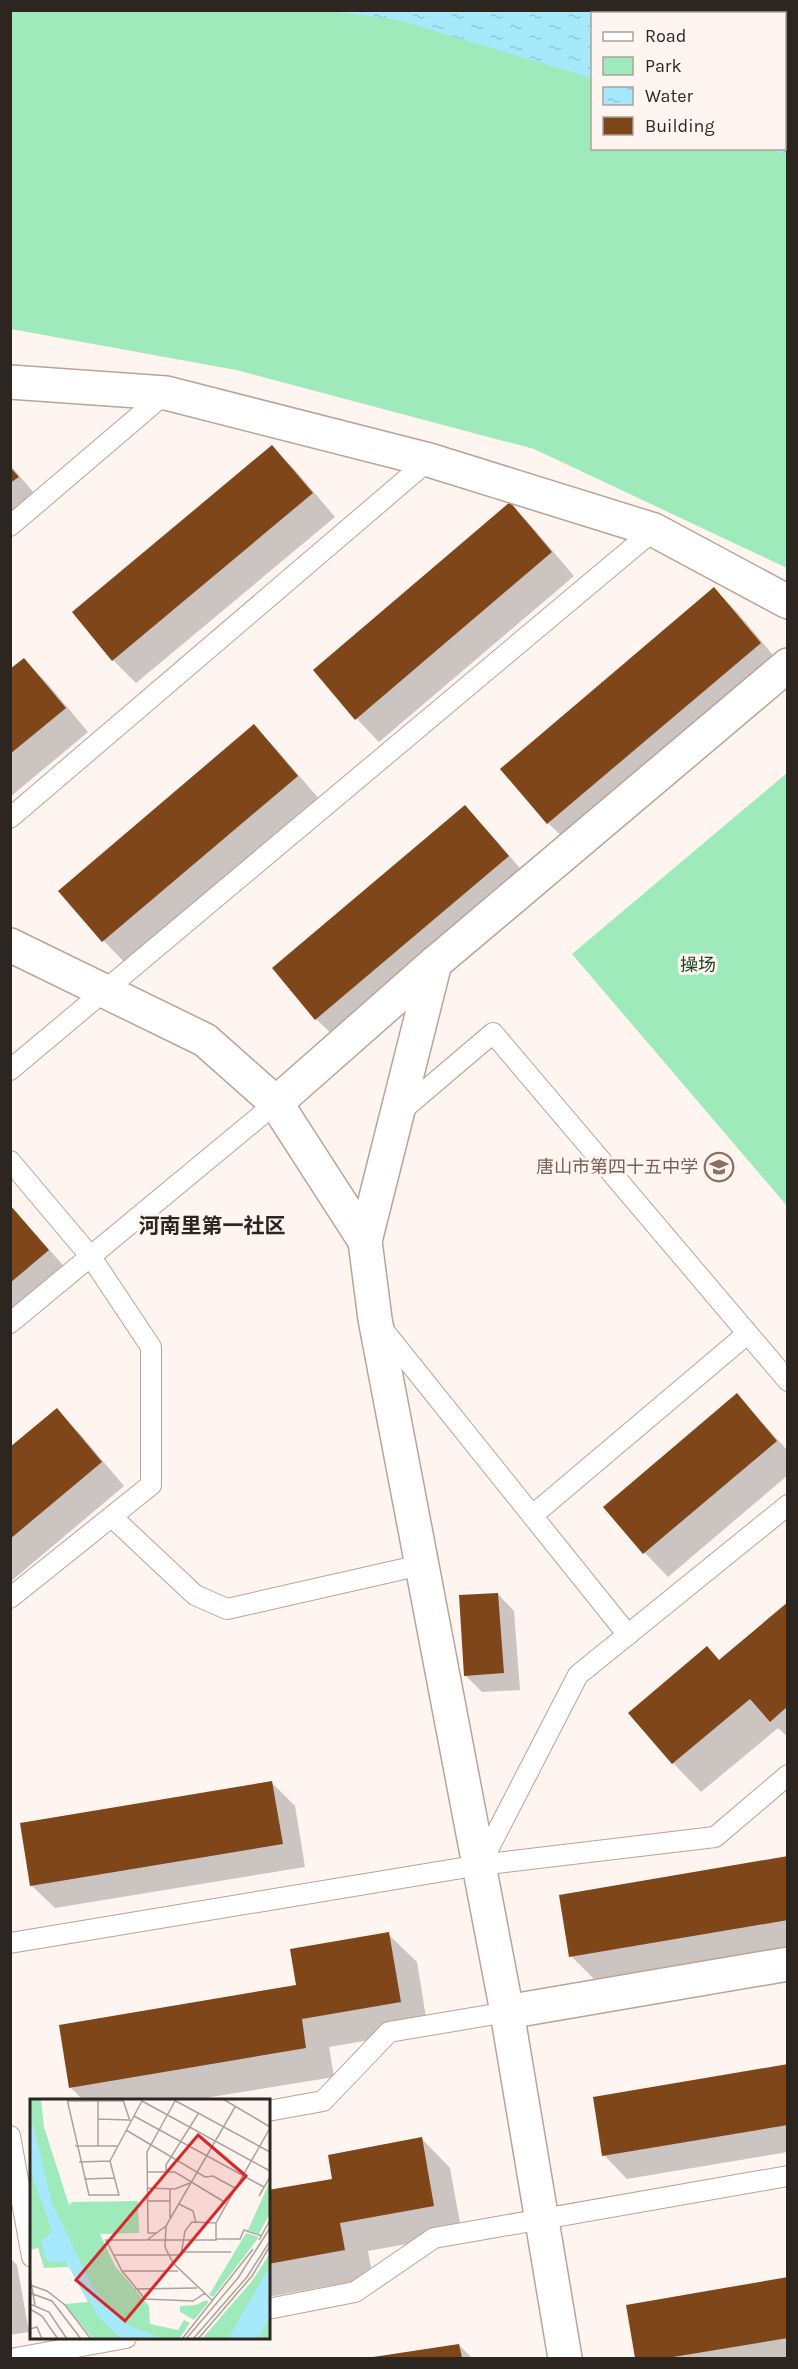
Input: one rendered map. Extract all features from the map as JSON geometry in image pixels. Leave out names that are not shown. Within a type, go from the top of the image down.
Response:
[{"type":"street","points":[[10,382],[166,393],[429,460],[654,530],[788,602]]},
{"type":"street","points":[[276,1103],[435,963],[788,664]]},
{"type":"street","points":[[10,945],[206,1040],[276,1103],[365,1241]]},
{"type":"street","points":[[435,963],[365,1241],[375,1319],[480,1865],[566,2358]]},
{"type":"street","points":[[507,2012],[788,1964]]},
{"type":"lane","points":[[10,526],[166,393]]},
{"type":"lane","points":[[10,818],[429,460]]},
{"type":"lane","points":[[10,1070],[654,530]]},
{"type":"lane","points":[[396,1116],[493,1033],[788,1382]]},
{"type":"lane","points":[[10,1323],[276,1103]]},
{"type":"lane","points":[[10,1161],[91,1257],[151,1347],[151,1485],[10,1598]]},
{"type":"lane","points":[[375,1319],[628,1635]]},
{"type":"lane","points":[[533,1515],[747,1334]]},
{"type":"lane","points":[[480,1865],[578,1675],[788,1505]]},
{"type":"lane","points":[[112,1517],[195,1595],[227,1609],[421,1565]]},
{"type":"lane","points":[[10,1943],[480,1865],[715,1837],[788,1775]]},
{"type":"lane","points":[[270,2111],[323,2101],[389,2032],[507,2012]]},
{"type":"lane","points":[[10,2136],[23,2155],[30,2234]]},
{"type":"lane","points":[[270,2309],[355,2292],[434,2238],[788,2176]]},
{"type":"lane","points":[[16,2358],[114,2339]]},
{"type":"green space","points":[[10,11],[787,11],[787,568],[534,449],[236,370],[11,329]]},
{"type":"green space","name":"操场","points":[[787,773],[787,1206],[572,954]]},
{"type":"water","points":[[330,11],[787,11],[787,155],[774,150],[786,150],[786,12],[591,12],[591,78],[398,20]]},
{"type":"building","points":[[272,445],[313,493],[112,661],[72,612]]},
{"type":"building","points":[[10,467],[19,477],[10,483]]},
{"type":"building","points":[[510,502],[552,552],[355,720],[313,670]]},
{"type":"building","points":[[714,587],[761,643],[547,824],[500,769]]},
{"type":"building","points":[[24,658],[66,708],[10,754],[10,669]]},
{"type":"building","points":[[254,724],[298,776],[102,942],[58,891]]},
{"type":"building","points":[[465,805],[509,856],[315,1020],[272,968]]},
{"type":"building","points":[[10,1205],[49,1250],[10,1283]]},
{"type":"building","points":[[737,1393],[777,1441],[643,1554],[603,1507]]},
{"type":"building","points":[[57,1408],[102,1462],[10,1539],[10,1447]]},
{"type":"building","points":[[498,1593],[504,1673],[464,1676],[459,1595]]},
{"type":"building","points":[[788,1602],[788,1706],[770,1722],[750,1699],[672,1764],[628,1713],[707,1646],[719,1660]]},
{"type":"building","points":[[272,1781],[283,1844],[30,1886],[20,1823]]},
{"type":"building","points":[[788,1856],[788,1920],[569,1957],[559,1895]]},
{"type":"building","points":[[389,1932],[401,2002],[302,2019],[306,2048],[69,2088],[59,2025],[296,1985],[290,1949]]},
{"type":"building","points":[[788,2064],[788,2125],[602,2156],[593,2097]]},
{"type":"building","points":[[422,2137],[434,2206],[340,2223],[345,2250],[270,2264],[270,2190],[332,2179],[328,2155]]},
{"type":"building","points":[[788,2277],[788,2338],[667,2358],[635,2358],[626,2305]]},
{"type":"building","points":[[459,2344],[462,2358],[373,2358],[373,2357]]},
{"type":"place","name":"唐山市第四十五中学","points":[[719,1167]]},
{"type":"district","name":"河南里第一社区","points":[[212,1226]]}]
